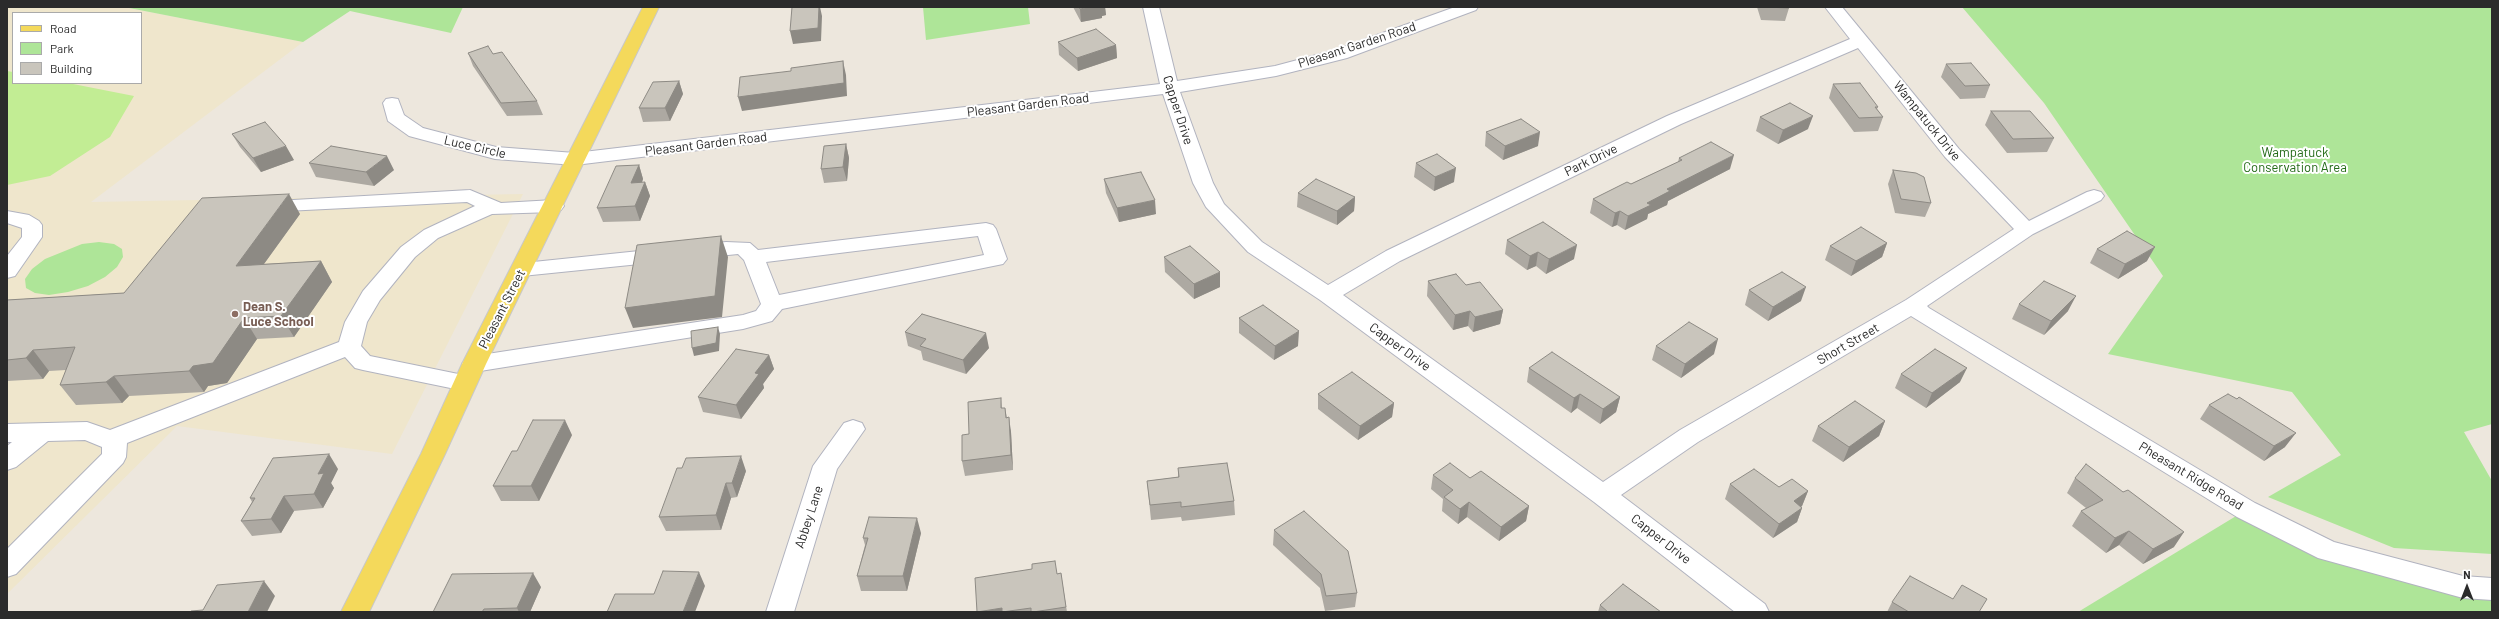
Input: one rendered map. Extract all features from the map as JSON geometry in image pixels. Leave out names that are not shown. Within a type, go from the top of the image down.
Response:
[{"type":"main road","name":"Pleasant Street","points":[[355,612],[433,454],[470,373],[554,206],[575,159],[651,7]]},
{"type":"street","name":"Capper Drive","points":[[1151,7],[1170,88],[1203,183],[1216,207],[1255,247],[1328,295],[1603,494],[1755,612]]},
{"type":"street","name":"Pleasant Garden Road","points":[[575,159],[1170,88],[1276,71],[1341,54],[1470,7]]},
{"type":"street","name":"Wampatuck Drive","points":[[1833,7],[1862,40],[1952,153],[2026,230]]},
{"type":"street","name":"Park Drive","points":[[1328,295],[1393,256],[1674,120],[1862,40]]},
{"type":"street","name":"Luce Circle","points":[[392,103],[395,117],[416,132],[495,154],[575,159]]},
{"type":"street","points":[[248,207],[470,196],[498,209],[554,206]]},
{"type":"street","name":"Short Street","points":[[1603,494],[1689,436],[1914,305],[2026,230],[2094,196]]},
{"type":"street","points":[[349,347],[356,322],[371,296],[408,252],[431,234],[492,206]]},
{"type":"street","points":[[7,217],[22,219],[32,225],[32,237],[7,271]]},
{"type":"street","points":[[753,257],[986,229],[996,259],[772,304]]},
{"type":"street","points":[[349,347],[363,362],[470,373],[743,322],[764,316],[770,311],[772,304],[753,257],[743,248],[726,248],[522,269]]},
{"type":"street","name":"Pheasant Ridge Road","points":[[1914,305],[1921,313],[2246,510],[2327,551],[2463,587],[2492,588]]},
{"type":"street","points":[[109,440],[349,347]]},
{"type":"street","name":"Abbey Lane","points":[[780,612],[825,466],[853,429]]},
{"type":"street","points":[[7,433],[87,431],[115,442],[114,457],[7,566]]},
{"type":"street","points":[[7,461],[42,432]]},
{"type":"shaded area","name":"Dean S. Luce School","points":[[7,7],[124,7],[303,42],[91,202],[523,194],[392,454],[177,426],[7,594]]},
{"type":"green space","points":[[124,7],[463,7],[451,33],[350,11],[303,42]]},
{"type":"green space","points":[[923,7],[1028,7],[1030,24],[926,40]]},
{"type":"green space","name":"Wampatuck Conservation Area","points":[[1962,7],[2492,7],[2492,424],[2464,432],[2492,481],[2492,554],[2394,548],[2268,497],[2341,455],[2292,392],[2108,354],[2163,276],[2044,103]]},
{"type":"green space","points":[[7,71],[12,72],[12,84],[73,84],[134,96],[110,137],[50,176],[7,185]]},
{"type":"green space","points":[[99,242],[114,244],[122,249],[123,257],[117,267],[105,277],[88,286],[68,292],[49,295],[35,293],[26,288],[25,279],[32,269],[45,259],[82,244]]},
{"type":"green space","points":[[2246,510],[2327,551],[2492,589],[2492,612],[2078,612]]},
{"type":"building","points":[[792,7],[819,7],[818,28],[790,31]]},
{"type":"building","points":[[1079,7],[1090,7],[1080,9]]},
{"type":"building","points":[[1765,7],[1789,7],[1789,8]]},
{"type":"building","points":[[1096,29],[1116,45],[1077,58],[1058,42]]},
{"type":"building","points":[[488,46],[493,54],[502,52],[537,101],[501,103],[468,53]]},
{"type":"building","points":[[843,61],[844,83],[738,97],[740,77],[791,71],[791,68]]},
{"type":"building","points":[[1971,63],[1990,85],[1965,86],[1946,64]]},
{"type":"building","points":[[679,81],[665,108],[639,108],[653,82]]},
{"type":"building","points":[[1860,83],[1878,107],[1875,107],[1883,117],[1859,118],[1833,84]]},
{"type":"building","points":[[1790,103],[1813,116],[1783,130],[1760,117]]},
{"type":"building","points":[[1991,111],[2030,111],[2054,138],[2013,139]]},
{"type":"building","points":[[1521,119],[1540,132],[1505,146],[1486,132]]},
{"type":"building","points":[[265,122],[286,146],[253,158],[232,134]]},
{"type":"building","points":[[1711,142],[1734,155],[1667,189],[1670,191],[1647,203],[1651,205],[1628,216],[1620,211],[1615,213],[1593,199],[1627,182],[1631,184],[1682,160],[1679,158]]},
{"type":"building","points":[[846,144],[843,167],[821,169],[824,146]]},
{"type":"building","points":[[331,146],[387,156],[366,172],[309,163]]},
{"type":"building","points":[[1437,154],[1456,168],[1435,177],[1416,163]]},
{"type":"building","points":[[639,165],[631,183],[645,182],[635,206],[597,208],[616,166]]},
{"type":"building","points":[[1893,170],[1916,173],[1924,177],[1931,203],[1901,199]]},
{"type":"building","points":[[1141,172],[1155,200],[1117,208],[1104,179]]},
{"type":"building","points":[[1316,179],[1355,197],[1337,211],[1298,193]]},
{"type":"building","points":[[289,194],[236,266],[321,261],[281,316],[244,318],[213,363],[193,366],[189,371],[114,376],[106,382],[60,385],[75,347],[33,350],[26,358],[7,360],[7,300],[124,293],[202,198]]},
{"type":"building","points":[[1543,222],[1577,245],[1549,259],[1538,252],[1530,256],[1507,240]]},
{"type":"building","points":[[1861,227],[1887,243],[1856,261],[1830,246]]},
{"type":"building","points":[[2127,231],[2155,247],[2125,264],[2097,249]]},
{"type":"building","points":[[721,236],[715,296],[625,308],[637,245]]},
{"type":"building","points":[[1190,246],[1220,272],[1194,284],[1164,257]]},
{"type":"building","points":[[1782,272],[1806,287],[1773,307],[1749,290]]},
{"type":"building","points":[[1456,274],[1466,285],[1480,282],[1503,310],[1475,317],[1470,311],[1455,315],[1428,281]]},
{"type":"building","points":[[2044,281],[2076,296],[2051,321],[2019,304]]},
{"type":"building","points":[[1263,305],[1299,331],[1275,346],[1239,318]]},
{"type":"building","points":[[922,314],[986,333],[963,360],[920,346],[926,339],[905,332]]},
{"type":"building","points":[[1689,322],[1718,339],[1685,364],[1656,346]]},
{"type":"building","points":[[718,327],[716,343],[692,348],[691,331]]},
{"type":"building","points":[[736,349],[769,355],[755,373],[759,374],[736,405],[698,397]]},
{"type":"building","points":[[1935,349],[1967,368],[1932,393],[1901,374]]},
{"type":"building","points":[[1552,352],[1620,397],[1603,409],[1580,394],[1574,398],[1529,368]]},
{"type":"building","points":[[1352,372],[1394,403],[1360,426],[1318,394]]},
{"type":"building","points":[[2228,394],[2237,399],[2239,397],[2296,433],[2274,446],[2209,405]]},
{"type":"building","points":[[1001,398],[1001,408],[1005,408],[1006,418],[1009,417],[1011,455],[962,461],[962,435],[969,434],[968,402]]},
{"type":"building","points":[[1855,401],[1885,421],[1849,447],[1818,426]]},
{"type":"building","points":[[533,420],[565,420],[531,486],[493,486],[512,451],[517,451]]},
{"type":"building","points":[[329,454],[318,474],[324,473],[314,494],[284,496],[271,519],[241,521],[255,498],[250,498],[273,458]]},
{"type":"building","points":[[741,456],[732,483],[726,483],[716,515],[659,517],[677,468],[682,468],[686,458]]},
{"type":"building","points":[[1227,463],[1234,501],[1181,507],[1181,502],[1150,505],[1147,481],[1179,477],[1178,468]]},
{"type":"building","points":[[1450,463],[1470,478],[1481,471],[1529,506],[1501,527],[1469,502],[1460,509],[1444,497],[1453,490],[1433,475]]},
{"type":"building","points":[[2086,464],[2123,492],[2128,490],[2184,532],[2153,549],[2129,531],[2115,538],[2081,511],[2103,500],[2075,478]]},
{"type":"building","points":[[1754,469],[1779,487],[1792,479],[1808,491],[1794,501],[1802,508],[1779,524],[1730,484]]},
{"type":"building","points":[[1304,511],[1348,551],[1357,593],[1326,596],[1321,574],[1274,530]]},
{"type":"building","points":[[869,517],[917,518],[903,576],[857,576],[868,538],[863,538]]},
{"type":"building","points":[[1055,561],[1057,574],[1061,573],[1066,607],[1033,612],[1031,612],[1031,608],[1002,612],[1002,608],[977,612],[975,578],[1032,569],[1032,564]]},
{"type":"building","points":[[663,571],[699,572],[683,612],[607,612],[615,594],[654,594]]},
{"type":"building","points":[[533,573],[517,608],[484,609],[482,612],[433,612],[452,574]]},
{"type":"building","points":[[1910,576],[1953,599],[1962,585],[1987,599],[1979,612],[1909,612],[1892,602]]},
{"type":"building","points":[[264,581],[248,612],[190,612],[203,610],[217,585]]},
{"type":"building","points":[[1623,584],[1661,612],[1608,612],[1600,605]]},
{"type":"place","name":"Dean S. Luce School","points":[[235,314]]}]
